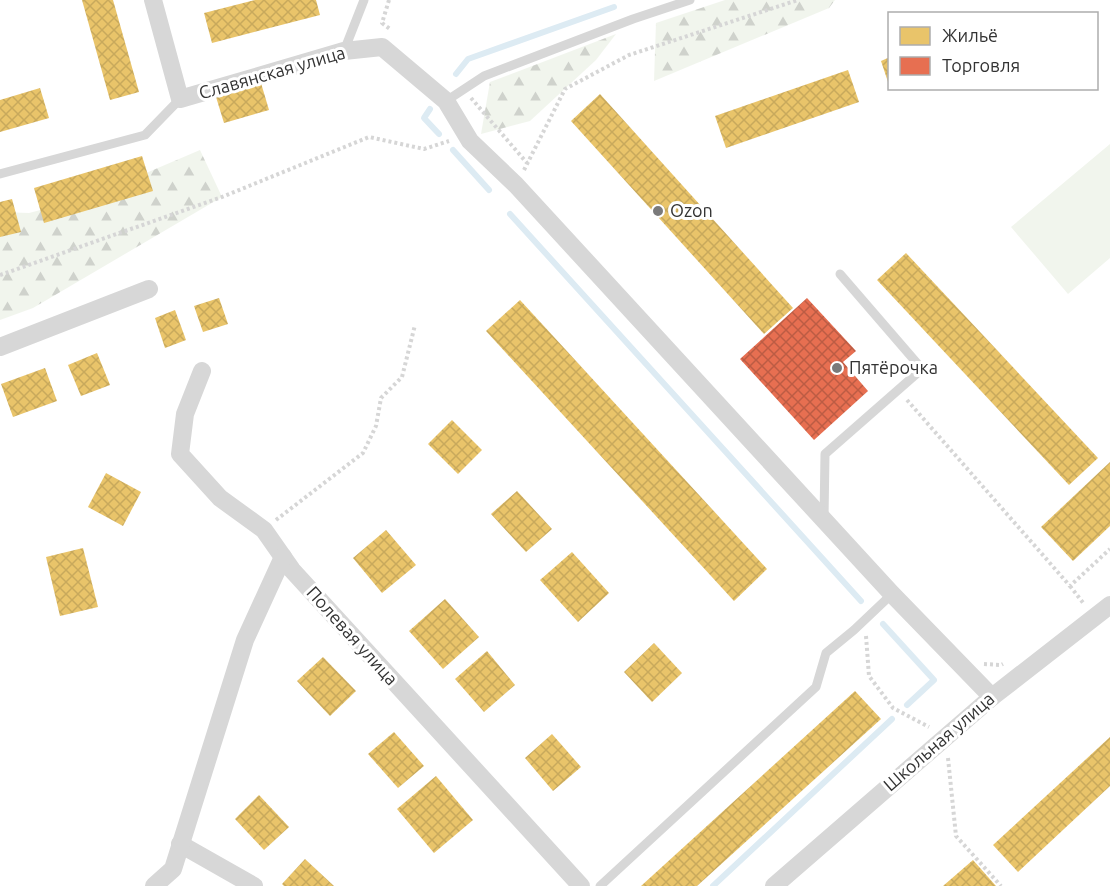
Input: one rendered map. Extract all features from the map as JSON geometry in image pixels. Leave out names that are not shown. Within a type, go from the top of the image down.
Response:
[{"type":"street","name":"Славянская улица","points":[[153,0],[180,99],[344,51],[382,47],[446,101],[470,141],[516,185],[824,521],[992,697]]},
{"type":"street","points":[[0,347],[149,289]]},
{"type":"street","name":"Полевая улица","points":[[202,371],[184,414],[180,454],[220,498],[264,530],[300,578],[581,886]]},
{"type":"street","points":[[154,886],[173,868],[245,640],[283,557]]},
{"type":"street","name":"Школьная улица","points":[[774,886],[992,697],[1107,615]]},
{"type":"street","points":[[180,844],[254,886]]},
{"type":"lane","points":[[344,51],[364,0]]},
{"type":"lane","points":[[446,101],[484,76],[633,19],[690,0]]},
{"type":"lane","points":[[0,174],[145,135],[180,99]]},
{"type":"lane","points":[[824,521],[825,454],[922,369],[840,274]]},
{"type":"lane","points":[[600,886],[816,687],[826,654],[892,594]]},
{"type":"path","points":[[516,185],[565,89],[629,55],[798,0]]},
{"type":"path","points":[[0,275],[222,197],[369,137],[424,149],[456,139],[470,141]]},
{"type":"path","points":[[264,530],[363,453],[376,426],[381,398],[402,377],[415,325]]},
{"type":"path","points":[[898,390],[1084,603],[1075,610]]},
{"type":"path","points":[[1070,586],[1110,549]]},
{"type":"path","points":[[975,663],[1001,665],[1010,658]]},
{"type":"green space","points":[[725,0],[835,0],[829,8],[654,81],[656,23]]},
{"type":"green space","points":[[616,34],[596,60],[530,121],[481,134],[490,82]]},
{"type":"green space","points":[[1110,144],[1110,258],[1068,294],[1011,227]]},
{"type":"green space","points":[[200,150],[222,197],[33,308],[0,320],[0,212],[29,213],[90,197]]},
{"type":"building: Жильё","points":[[82,0],[113,0],[139,92],[110,100]]},
{"type":"building: Жильё","points":[[255,0],[316,0],[320,15],[212,43],[204,13]]},
{"type":"building: Жильё","points":[[888,58],[888,82],[881,61]]},
{"type":"building: Жильё","points":[[848,70],[859,102],[726,148],[715,116]]},
{"type":"building: Жильё","points":[[261,83],[269,110],[224,123],[216,97]]},
{"type":"building: Жильё","points":[[40,88],[49,118],[0,132],[0,100]]},
{"type":"building: Жильё","points":[[600,94],[793,308],[764,334],[571,121]]},
{"type":"building: Жильё","points":[[142,156],[153,191],[44,223],[34,188]]},
{"type":"building: Жильё","points":[[12,199],[21,232],[0,237],[0,202]]},
{"type":"building: Жильё","points":[[906,253],[1098,458],[1069,485],[877,280]]},
{"type":"building: Жильё","points":[[219,298],[228,324],[203,332],[194,306]]},
{"type":"building: Жильё","points":[[520,300],[767,569],[734,601],[486,331]]},
{"type":"building: Жильё","points":[[175,310],[186,340],[165,348],[155,318]]},
{"type":"building: Жильё","points":[[97,353],[110,385],[81,396],[68,365]]},
{"type":"building: Жильё","points":[[45,368],[57,401],[13,417],[1,384]]},
{"type":"building: Жильё","points":[[452,420],[482,450],[458,474],[428,444]]},
{"type":"building: Жильё","points":[[1110,462],[1110,526],[1073,561],[1041,527]]},
{"type":"building: Жильё","points":[[106,473],[141,492],[123,526],[88,507]]},
{"type":"building: Жильё","points":[[517,491],[552,529],[526,552],[491,514]]},
{"type":"building: Жильё","points":[[386,530],[416,565],[382,593],[353,558]]},
{"type":"building: Жильё","points":[[83,548],[98,607],[60,616],[46,557]]},
{"type":"building: Жильё","points":[[572,552],[609,593],[578,622],[540,580]]},
{"type":"building: Жильё","points":[[445,599],[479,637],[443,669],[409,631]]},
{"type":"building: Жильё","points":[[654,643],[682,673],[652,702],[624,672]]},
{"type":"building: Жильё","points":[[487,651],[515,685],[484,712],[455,679]]},
{"type":"building: Жильё","points":[[323,657],[356,691],[330,716],[297,681]]},
{"type":"building: Жильё","points":[[855,691],[881,719],[697,886],[641,886]]},
{"type":"building: Жильё","points":[[394,732],[424,766],[398,788],[368,754]]},
{"type":"building: Жильё","points":[[552,734],[581,767],[553,791],[525,758]]},
{"type":"building: Жильё","points":[[1110,737],[1110,786],[1018,872],[993,845]]},
{"type":"building: Жильё","points":[[436,776],[473,820],[434,853],[397,809]]},
{"type":"building: Жильё","points":[[259,795],[289,827],[264,850],[235,819]]},
{"type":"building: Жильё","points":[[305,859],[334,886],[284,886],[282,884]]},
{"type":"building: Жильё","points":[[973,860],[996,886],[943,886]]},
{"type":"building: Торговля","points":[[807,298],[856,351],[843,362],[868,391],[814,440],[740,359]]},
{"type":"waterway","points":[[456,74],[468,59],[614,7]]},
{"type":"waterway","points":[[430,109],[424,118],[439,134]]},
{"type":"waterway","points":[[453,150],[489,190]]},
{"type":"waterway","points":[[510,214],[861,601]]},
{"type":"waterway","points":[[883,624],[934,680],[907,705]]},
{"type":"waterway","points":[[713,886],[892,719]]},
{"type":"place","name":"Ozon","points":[[658,211]]},
{"type":"place","name":"Пятёрочка","points":[[837,368]]}]
